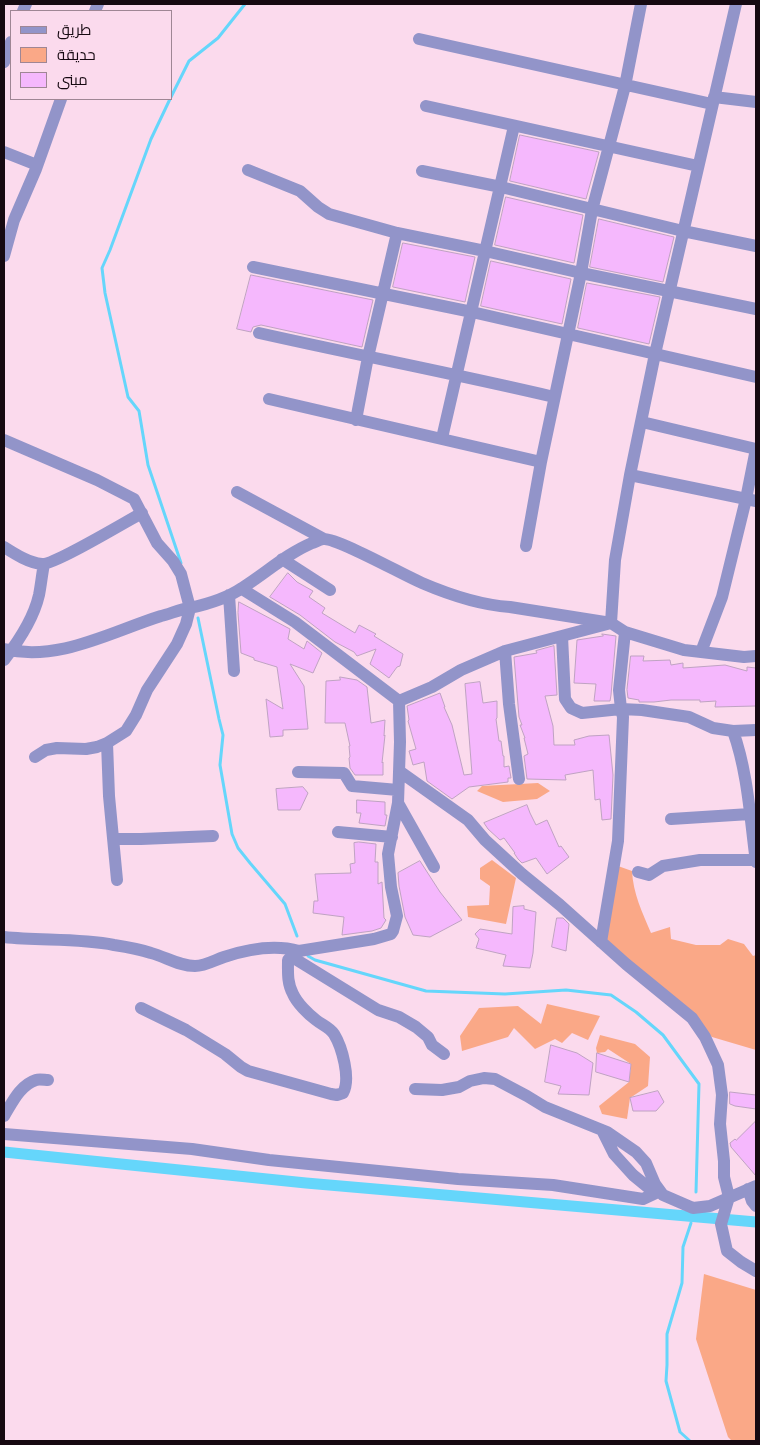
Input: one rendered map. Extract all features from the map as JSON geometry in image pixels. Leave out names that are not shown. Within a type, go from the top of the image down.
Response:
[{"type":"street","points":[[526,546],[592,210],[625,86],[641,4]]},
{"type":"street","points":[[611,622],[615,560],[630,475],[683,231],[736,4]]},
{"type":"street","points":[[419,39],[625,86],[713,100],[756,102]]},
{"type":"street","points":[[4,62],[10,45]]},
{"type":"street","points":[[4,256],[6,243],[14,220],[37,165],[61,100]]},
{"type":"street","points":[[426,106],[698,166]]},
{"type":"street","points":[[442,438],[514,126]]},
{"type":"street","points":[[4,152],[37,165]]},
{"type":"street","points":[[248,170],[300,191],[329,214],[397,233],[581,273],[756,308]]},
{"type":"street","points":[[422,172],[501,187],[592,210],[756,246]]},
{"type":"street","points":[[356,420],[368,357],[397,233]]},
{"type":"street","points":[[253,267],[472,312],[756,377]]},
{"type":"street","points":[[259,333],[457,374],[554,397]]},
{"type":"street","points":[[269,400],[541,462]]},
{"type":"street","points":[[642,422],[756,449],[751,500],[722,597],[701,652]]},
{"type":"street","points":[[4,440],[97,480],[134,500],[157,543],[173,561],[181,574],[193,607],[177,644],[147,690],[136,715],[126,731],[107,743],[86,749],[57,748],[46,750],[35,757]]},
{"type":"street","points":[[630,475],[751,500]]},
{"type":"street","points":[[237,492],[324,539],[339,542],[422,583],[458,597],[494,606],[611,622],[625,632],[684,650],[756,656]]},
{"type":"street","points":[[4,547],[29,561],[44,564],[142,513]]},
{"type":"street","points":[[6,653],[55,651],[77,646],[144,622],[224,598],[242,589],[282,559],[305,546],[324,539]]},
{"type":"street","points":[[282,559],[330,590]]},
{"type":"street","points":[[6,653],[34,610],[44,564]]},
{"type":"street","points":[[242,589],[295,622],[400,701]]},
{"type":"street","points":[[224,598],[234,672]]},
{"type":"street","points":[[400,701],[432,687],[461,670],[505,651],[611,622]]},
{"type":"street","points":[[601,942],[618,841],[623,717],[618,690],[625,632]]},
{"type":"street","points":[[562,636],[565,699],[571,708],[582,713],[621,709],[642,710],[689,717],[714,728],[733,731],[756,730]]},
{"type":"street","points":[[505,651],[509,704],[519,779]]},
{"type":"street","points":[[141,1008],[186,1030],[248,1071],[337,1095],[343,1093],[347,1082],[344,1058],[334,1034],[316,1020],[293,995],[288,979],[288,960],[298,953],[383,937],[394,931],[397,916],[391,887],[388,854],[398,797],[400,701]]},
{"type":"street","points":[[638,872],[649,875],[663,866],[756,854],[744,768],[733,731]]},
{"type":"street","points":[[107,743],[109,796],[118,880]]},
{"type":"street","points":[[399,771],[468,820],[485,840],[522,874],[692,1018],[705,1037],[718,1065],[722,1096],[720,1124],[724,1177],[729,1197],[722,1224],[727,1251],[756,1271]]},
{"type":"street","points":[[298,772],[344,772],[352,786],[398,797],[434,867]]},
{"type":"street","points":[[671,819],[752,820]]},
{"type":"street","points":[[338,832],[392,837]]},
{"type":"street","points":[[114,839],[213,836]]},
{"type":"street","points":[[4,937],[77,940],[113,944],[152,953],[184,965],[194,966],[201,966],[238,953],[263,948],[290,949],[378,1010],[399,1017],[428,1036],[432,1045],[444,1054]]},
{"type":"street","points":[[415,1089],[442,1090],[459,1087],[470,1081],[495,1078],[545,1107],[602,1130],[636,1152],[646,1163],[658,1192]]},
{"type":"street","points":[[4,1116],[24,1087],[37,1080],[48,1080]]},
{"type":"street","points":[[602,1130],[614,1154],[633,1175],[663,1195],[693,1208],[710,1206],[752,1188],[752,1201],[756,1206]]},
{"type":"street","points":[[4,1134],[192,1149],[269,1160],[458,1179],[553,1186],[643,1199],[658,1192]]},
{"type":"green space","points":[[538,783],[550,791],[537,799],[503,802],[477,791],[482,786]]},
{"type":"green space","points":[[492,860],[516,878],[506,924],[468,917],[467,906],[489,905],[490,886],[480,879],[480,868]]},
{"type":"green space","points":[[618,866],[632,871],[636,895],[651,933],[670,927],[671,939],[696,945],[720,945],[728,939],[744,944],[753,956],[756,955],[756,1050],[712,1037],[699,1028],[604,945]]},
{"type":"green space","points":[[547,1004],[600,1016],[588,1040],[572,1033],[562,1043],[555,1039],[535,1049],[514,1028],[508,1037],[462,1051],[460,1036],[479,1008],[518,1006],[541,1024]]},
{"type":"green space","points":[[600,1035],[635,1044],[650,1057],[648,1086],[630,1098],[627,1119],[602,1114],[599,1106],[629,1082],[631,1064],[608,1049],[605,1052],[597,1053],[596,1048]]},
{"type":"green space","points":[[704,1274],[756,1290],[756,1441],[732,1441],[728,1437],[696,1339]]},
{"type":"building","points":[[520,135],[599,152],[586,199],[510,181]]},
{"type":"building","points":[[506,197],[583,215],[574,263],[495,245]]},
{"type":"building","points":[[599,219],[674,237],[663,282],[590,267]]},
{"type":"building","points":[[403,243],[475,257],[465,302],[393,287]]},
{"type":"building","points":[[491,261],[571,279],[562,324],[481,306]]},
{"type":"building","points":[[251,275],[373,300],[362,347],[261,325],[253,327],[251,332],[237,329]]},
{"type":"building","points":[[587,283],[660,297],[649,344],[578,328]]},
{"type":"building","points":[[288,573],[297,582],[313,591],[309,597],[325,608],[322,613],[355,633],[359,625],[376,634],[374,636],[403,654],[400,666],[397,667],[389,678],[370,664],[376,649],[357,656],[300,615],[270,597]]},
{"type":"building","points":[[239,602],[290,629],[288,639],[304,649],[307,641],[322,653],[313,673],[290,664],[304,686],[308,729],[283,730],[283,736],[270,737],[266,699],[283,709],[277,667],[254,660],[254,658],[241,653]]},
{"type":"building","points":[[602,634],[616,636],[611,695],[610,701],[594,701],[596,684],[574,683],[577,640],[603,636]]},
{"type":"building","points":[[554,646],[557,695],[545,696],[553,726],[554,745],[575,745],[574,740],[589,736],[609,735],[613,775],[611,819],[602,820],[600,799],[595,800],[593,770],[565,775],[566,780],[527,779],[524,756],[528,754],[520,725],[522,725],[519,717],[514,657],[537,653],[536,651]]},
{"type":"building","points":[[631,656],[644,656],[643,661],[670,660],[671,665],[683,663],[683,668],[725,665],[747,671],[747,667],[756,668],[756,706],[715,707],[716,701],[671,700],[639,702],[639,700],[628,698],[627,690]]},
{"type":"building","points":[[340,677],[357,680],[367,687],[371,723],[385,720],[383,775],[355,775],[350,768],[350,746],[345,723],[325,723],[326,681],[340,680]]},
{"type":"building","points":[[480,682],[483,703],[497,701],[496,719],[499,741],[501,741],[504,756],[504,767],[509,766],[511,778],[508,778],[508,782],[469,787],[452,799],[427,781],[424,762],[413,765],[409,751],[416,749],[408,721],[407,706],[440,693],[452,725],[464,775],[472,774],[465,684]]},
{"type":"building","points":[[303,787],[308,793],[300,810],[278,810],[276,789]]},
{"type":"building","points":[[357,800],[385,802],[385,815],[387,815],[385,826],[359,823],[361,813],[357,813]]},
{"type":"building","points":[[527,805],[536,825],[547,820],[559,847],[561,846],[569,857],[547,874],[536,858],[522,863],[504,838],[500,840],[484,823]]},
{"type":"building","points":[[354,843],[376,844],[375,862],[378,862],[378,884],[382,882],[384,918],[386,920],[381,928],[342,935],[344,917],[313,913],[314,901],[318,901],[315,874],[351,873],[350,864],[355,863]]},
{"type":"building","points":[[420,861],[440,892],[462,920],[430,937],[413,935],[405,917],[399,886],[398,873]]},
{"type":"building","points":[[524,906],[524,909],[536,912],[530,968],[503,966],[506,955],[476,948],[479,939],[475,934],[480,929],[512,934],[513,907]]},
{"type":"building","points":[[557,918],[563,918],[569,924],[566,951],[552,947]]},
{"type":"building","points":[[551,1045],[577,1053],[593,1063],[589,1095],[558,1094],[561,1086],[545,1082]]},
{"type":"building","points":[[597,1053],[631,1064],[629,1082],[596,1072]]},
{"type":"building","points":[[658,1091],[664,1102],[656,1111],[633,1111],[630,1098]]},
{"type":"building","points":[[730,1092],[756,1095],[756,1109],[730,1104]]},
{"type":"building","points":[[756,1121],[756,1176],[731,1147],[730,1143],[736,1140]]},
{"type":"waterway","points":[[172,95],[189,61],[218,38],[245,4]]},
{"type":"waterway","points":[[170,100],[151,139],[102,268],[105,293],[128,397],[139,411],[148,465],[181,563]]},
{"type":"waterway","points":[[198,618],[223,735],[220,765],[232,834],[238,848],[285,904],[297,936]]},
{"type":"waterway","points":[[308,956],[315,960],[426,991],[505,994],[566,990],[611,995],[636,1012],[663,1035],[699,1084],[696,1192]]},
{"type":"waterway","points":[[4,1152],[306,1183],[756,1222]]},
{"type":"waterway","points":[[690,1441],[680,1432],[666,1381],[667,1334],[682,1283],[683,1247],[691,1223]]}]
